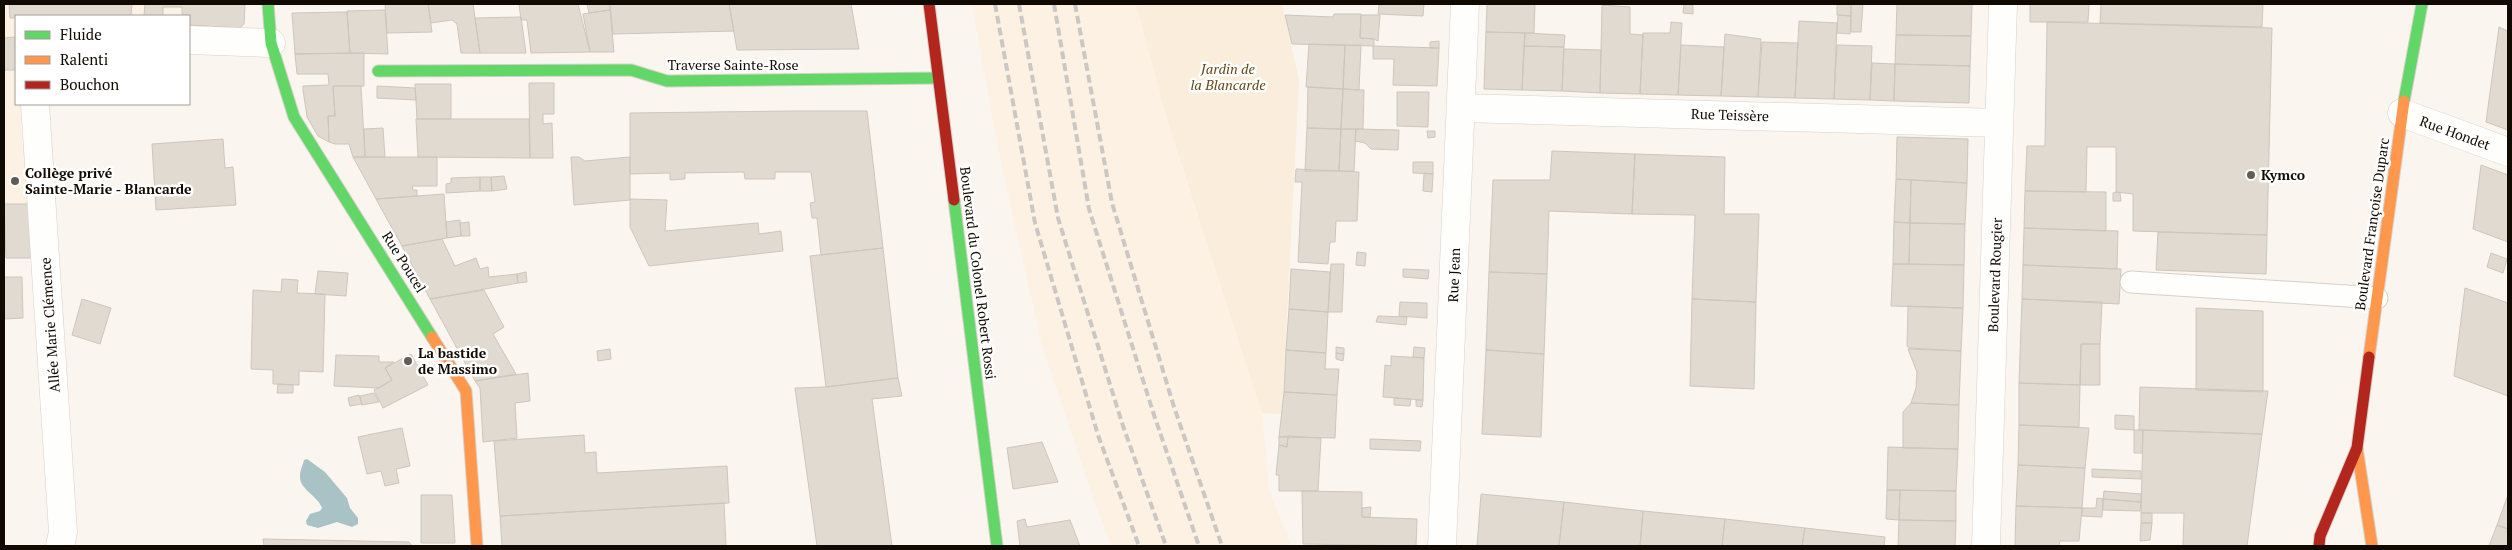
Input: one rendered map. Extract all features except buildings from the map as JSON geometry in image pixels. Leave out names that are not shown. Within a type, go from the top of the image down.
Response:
[{"type":"street","name":"Rue Poucel","points":[[268,4],[271,43],[294,117],[466,391],[477,546]]},
{"type":"street","name":"Boulevard du Colonel Robert Rossi","points":[[929,4],[997,546]]},
{"type":"street","name":"Rue Jean","points":[[1442,546],[1465,4]]},
{"type":"street","name":"Boulevard Rougier","points":[[1986,546],[2003,4]]},
{"type":"street","name":"Boulevard Françoise Duparc","points":[[2319,546],[2320,536],[2357,448],[2402,113],[2422,4]]},
{"type":"street","points":[[190,40],[271,43]]},
{"type":"street","name":"Traverse Sainte-Rose","points":[[378,71],[630,70],[667,81],[938,78]]},
{"type":"street","name":"Allée Marie Clémence","points":[[36,105],[63,532],[60,546]]},
{"type":"street","name":"Rue Teissère","points":[[1461,108],[1999,122]]},
{"type":"street","name":"Rue Hondet","points":[[2402,113],[2508,152]]},
{"type":"street","name":"Boulevard Françoise Duparc","points":[[2357,448],[2372,546]]},
{"type":"lane","points":[[2131,282],[2377,298]]},
{"type":"shaded area","name":"Collège privé Sainte-Marie - Blancarde","points":[[4,4],[245,4],[244,24],[240,28],[190,26],[190,15],[15,15],[13,17],[15,35],[15,105],[22,105],[32,258],[4,258]]},
{"type":"shaded area","points":[[972,4],[1136,4],[1167,119],[1262,413],[1269,490],[1291,546],[1112,546],[1099,514],[1042,345],[1001,163]]},
{"type":"green space","name":"Jardin de la Blancarde","points":[[1136,4],[1282,4],[1299,80],[1282,414],[1262,413],[1167,119]]},
{"type":"water","points":[[307,459],[325,472],[347,498],[350,508],[358,518],[358,524],[352,527],[337,522],[318,528],[307,525],[306,521],[310,514],[320,511],[322,508],[300,481],[304,460]]},
{"type":"railway","points":[[995,4],[1035,223],[1098,435],[1139,546]]},
{"type":"railway","points":[[1019,4],[1058,218],[1123,426],[1166,546]]},
{"type":"railway","points":[[1054,4],[1089,209],[1154,415],[1199,546]]},
{"type":"railway","points":[[1075,4],[1112,203],[1174,407],[1222,546]]},
{"type":"traffic: fast","points":[[268,4],[271,43],[294,117],[432,337]]},
{"type":"traffic: fast","points":[[2404,101],[2422,4]]},
{"type":"traffic: fast","points":[[378,71],[631,70],[667,81],[938,78]]},
{"type":"traffic: fast","points":[[954,200],[997,546]]},
{"type":"traffic: slow","points":[[2369,357],[2404,101]]},
{"type":"traffic: slow","points":[[432,337],[466,391],[477,546]]},
{"type":"traffic: slow","points":[[2357,448],[2372,546]]},
{"type":"traffic: jam","points":[[929,4],[954,200]]},
{"type":"traffic: jam","points":[[2319,546],[2320,536],[2357,448],[2369,357]]},
{"type":"place","name":"Kymco","points":[[2251,175]]},
{"type":"place","name":"Collège privé Sainte-Marie - Blancarde","points":[[15,181]]},
{"type":"place","name":"La bastide de Massimo","points":[[408,361]]}]
